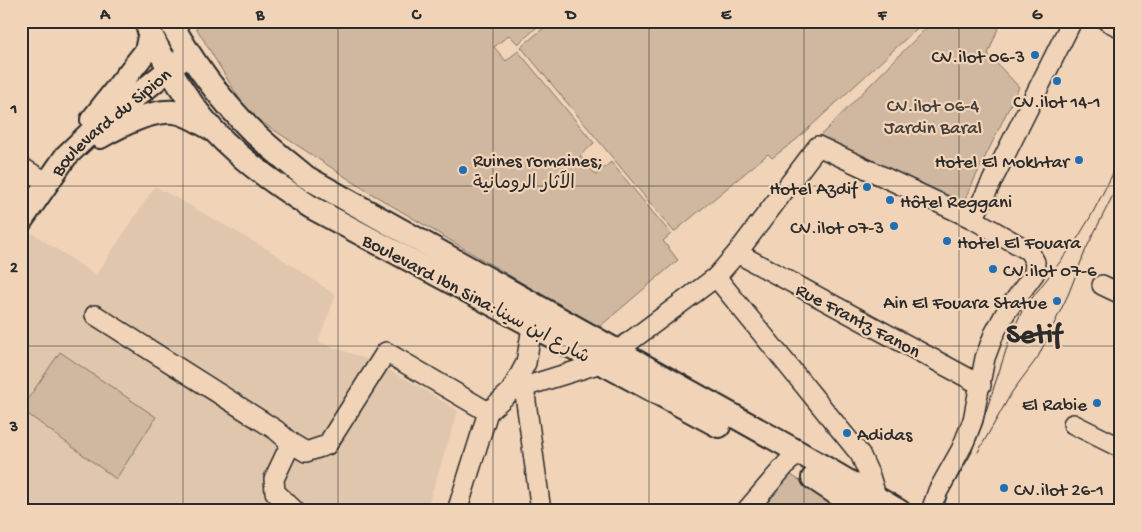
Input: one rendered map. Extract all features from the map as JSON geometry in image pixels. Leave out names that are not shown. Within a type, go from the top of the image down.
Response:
[{"type":"main road","points":[[170,21],[190,54],[221,98],[254,133],[306,177],[615,357]]},
{"type":"main road","points":[[66,156],[146,51],[148,27]]},
{"type":"main road","name":"Boulevard Ibn Sina:شارع ابن سينا","points":[[148,27],[169,68],[203,117],[248,161],[311,208],[532,327],[615,357],[794,458],[870,505],[898,511]]},
{"type":"main road","name":"Boulevard du Sipion","points":[[21,221],[66,156],[90,133],[169,68],[190,54]]},
{"type":"main road","points":[[66,156],[123,125],[154,114],[174,112],[194,119],[218,133]]},
{"type":"street","points":[[973,219],[1072,21]]},
{"type":"street","points":[[1107,21],[1121,28]]},
{"type":"street","points":[[457,511],[488,412],[518,389],[615,357],[716,278],[818,146],[973,219],[1029,251],[1035,262],[1034,274],[1006,312],[994,334],[985,358],[977,405],[967,435],[938,491],[931,511]]},
{"type":"street","points":[[21,167],[48,183]]},
{"type":"street","name":"Rue Frantz Fanon","points":[[737,252],[981,384]]},
{"type":"street","points":[[716,278],[860,454],[870,476],[870,505]]},
{"type":"street","points":[[1102,285],[1121,294]]},
{"type":"street","points":[[95,315],[276,430],[291,443],[306,452],[328,445],[386,352],[488,412]]},
{"type":"street","points":[[532,327],[526,363],[518,389],[541,511]]},
{"type":"street","points":[[1073,424],[1121,448]]},
{"type":"street","points":[[291,443],[274,479],[275,492],[295,511]]},
{"type":"street","points":[[746,511],[794,458]]},
{"type":"shaded area","points":[[155,186],[267,249],[336,295],[318,342],[364,358],[412,382],[458,411],[426,511],[21,511],[21,236],[26,229],[96,275]]},
{"type":"green space","name":"Ruines romaines; الآثار الرومانية","points":[[192,21],[544,21],[518,44],[509,35],[494,47],[506,61],[518,51],[594,143],[580,156],[596,175],[611,162],[671,234],[663,241],[678,260],[598,328],[367,191],[248,113]]},
{"type":"green space","points":[[552,21],[925,21],[797,139],[772,158],[768,154],[674,232],[521,47]]},
{"type":"green space","name":"CV.ilot 06-4 Jardin Baral","points":[[933,21],[1001,21],[988,54],[1019,87],[962,205],[818,138]]},
{"type":"green space","points":[[60,352],[156,417],[116,479],[21,409]]},
{"type":"green space","points":[[789,474],[851,511],[757,511]]},
{"type":"tram line","points":[[939,511],[977,439],[1011,335],[1022,311],[1074,244],[1121,158]]},
{"type":"tram line","points":[[978,452],[1012,392],[1038,357],[1068,295],[1086,249],[1121,179]]},
{"type":"place","name":"CV.ilot 06-3","points":[[1035,55]]},
{"type":"place","name":"CV.ilot 14-1","points":[[1057,81]]},
{"type":"place","name":"Hotel El Mokhtar","points":[[1079,160]]},
{"type":"place","name":"Ruines romaines; الآثار الرومانية","points":[[463,170]]},
{"type":"place","name":"Hotel Azdif","points":[[867,187]]},
{"type":"place","name":"Hôtel Reggani","points":[[890,200]]},
{"type":"place","name":"CV.ilot 07-3","points":[[894,226]]},
{"type":"place","name":"Hotel El Fouara","points":[[947,241]]},
{"type":"place","name":"CV.ilot 07-6","points":[[993,269]]},
{"type":"place","name":"Ain El Fouara Statue","points":[[1057,301]]},
{"type":"place","name":"El Rabie","points":[[1097,403]]},
{"type":"place","name":"Adidas","points":[[847,433]]},
{"type":"place","name":"CV.ilot 26-1","points":[[1004,488]]},
{"type":"district","name":"Setif","points":[[1034,332]]}]
